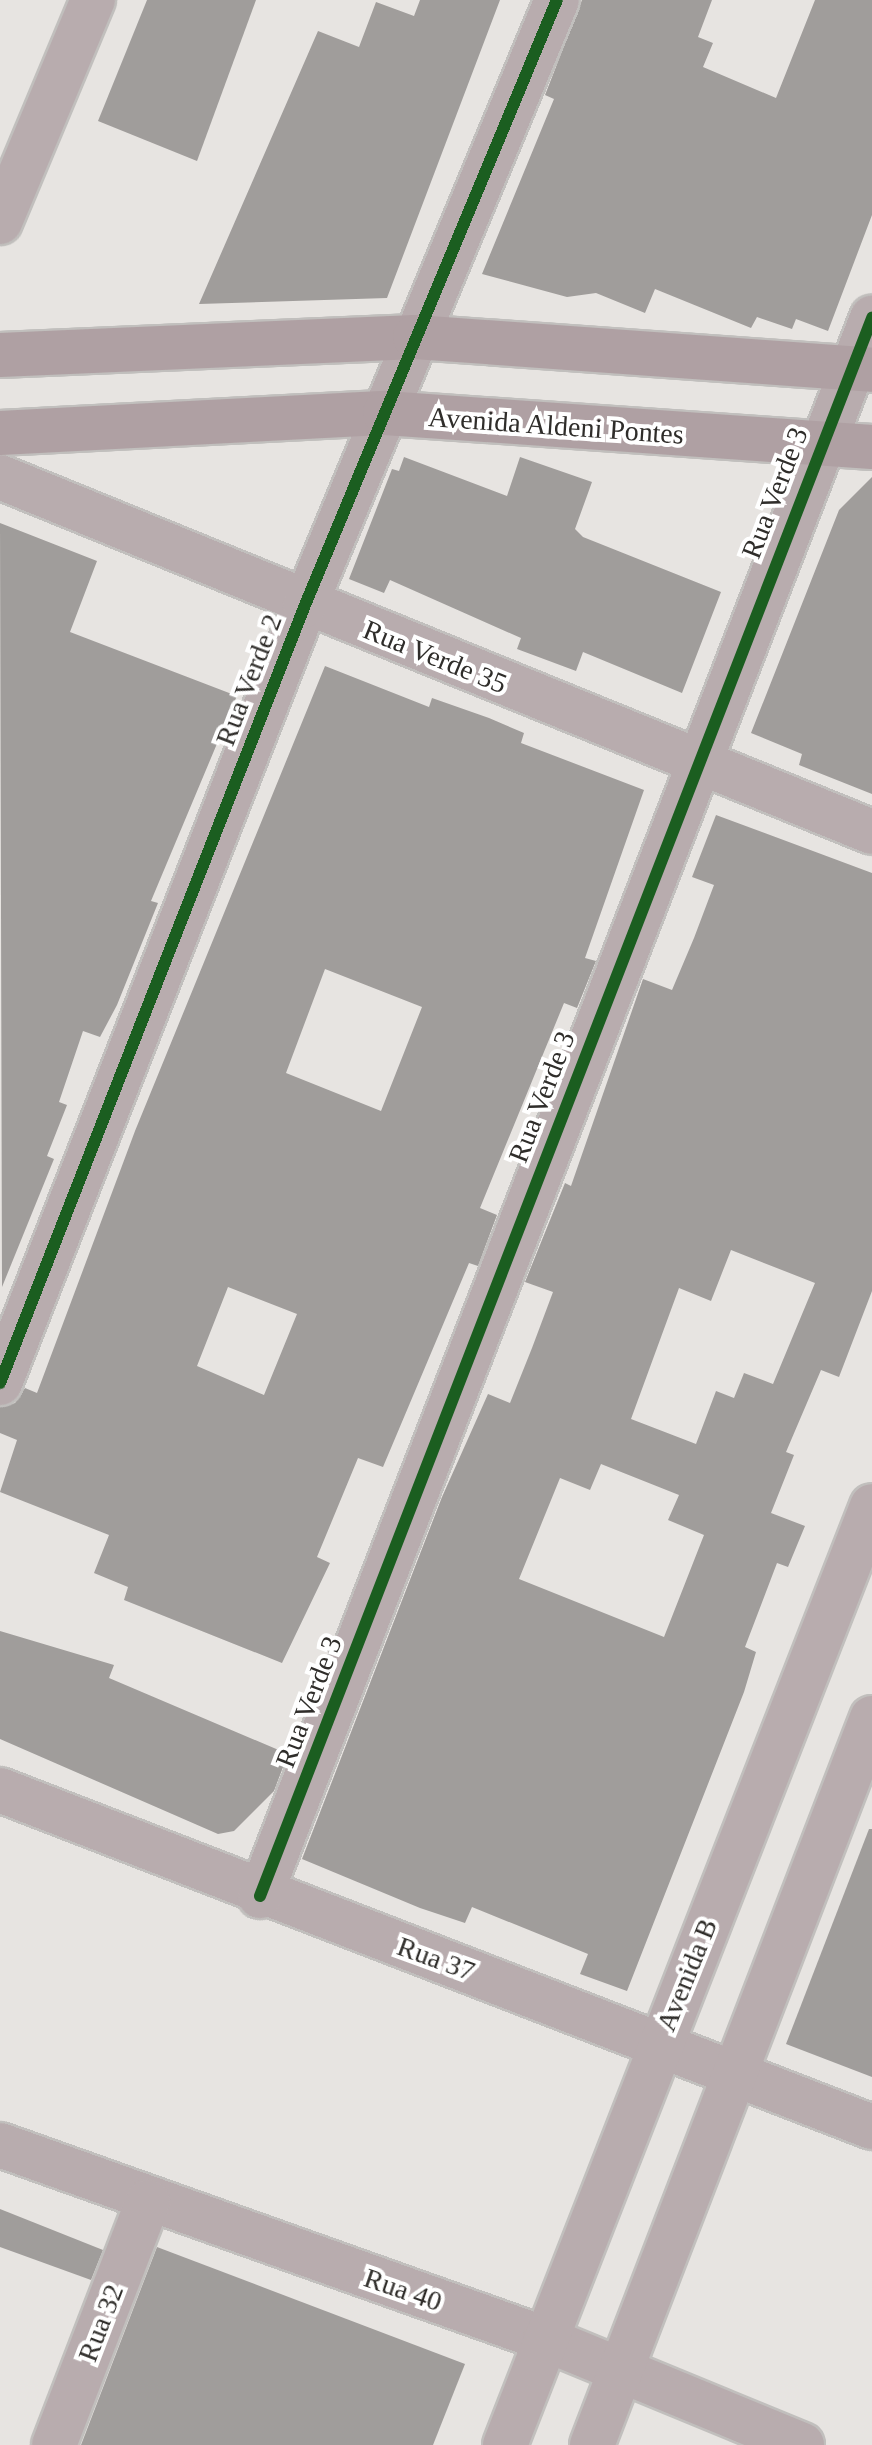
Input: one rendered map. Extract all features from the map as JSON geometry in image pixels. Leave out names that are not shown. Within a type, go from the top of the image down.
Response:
[{"type":"main road","points":[[0,355],[415,337],[861,369]]},
{"type":"main road","name":"Avenida Aldeni Pontes","points":[[0,433],[385,413],[872,447]]},
{"type":"street","points":[[0,222],[93,0]]},
{"type":"street","name":"Rua Verde 2","points":[[0,1383],[305,605],[557,0]]},
{"type":"street","name":"Rua Verde 3","points":[[260,1896],[819,444],[861,369],[872,318]]},
{"type":"street","name":"Rua Verde 35","points":[[0,477],[305,605],[872,832]]},
{"type":"street","name":"Avenida B","points":[[505,2445],[872,1506]]},
{"type":"street","points":[[592,2445],[737,2077],[872,1718]]},
{"type":"street","name":"Rua 37","points":[[0,1790],[260,1896],[662,2040],[737,2077],[872,2127]]},
{"type":"street","name":"Rua 40","points":[[0,2145],[148,2202],[545,2339],[802,2445]]},
{"type":"street","name":"Rua 32","points":[[54,2445],[148,2202]]},
{"type":"building","points":[[147,0],[256,0],[197,161],[98,121]]},
{"type":"building","points":[[420,0],[500,0],[387,298],[199,304],[318,31],[359,47],[376,2],[414,16]]},
{"type":"building","points":[[582,0],[712,0],[698,37],[713,43],[703,67],[776,98],[815,0],[872,0],[872,215],[828,331],[796,319],[792,329],[757,317],[751,328],[655,289],[645,313],[596,293],[567,297],[482,274],[554,99],[545,95]]},
{"type":"building","points":[[404,457],[507,496],[520,457],[592,482],[575,529],[583,537],[721,592],[682,693],[583,652],[576,671],[517,649],[521,638],[390,580],[384,593],[349,579],[392,469],[399,471]]},
{"type":"building","points":[[872,477],[872,794],[799,765],[802,754],[751,733],[839,510]]},
{"type":"building","points":[[0,523],[97,561],[70,632],[237,696],[151,901],[158,903],[117,1005],[100,1037],[83,1031],[59,1102],[67,1105],[47,1156],[54,1159],[2,1287]]},
{"type":"building","points":[[325,666],[429,707],[432,698],[489,718],[524,733],[521,743],[644,790],[585,958],[596,961],[577,1008],[564,1003],[480,1208],[497,1215],[478,1266],[469,1263],[383,1467],[358,1458],[317,1557],[330,1563],[282,1663],[124,1600],[128,1587],[94,1573],[109,1535],[0,1492],[17,1440],[0,1433],[0,1407],[15,1403],[25,1388],[37,1393],[135,1131]],"holes":[[[325,969],[422,1007],[381,1111],[286,1073]],[[228,1287],[297,1314],[264,1395],[197,1366]]]},
{"type":"building","points":[[716,815],[872,873],[872,1291],[839,1377],[821,1370],[786,1452],[794,1455],[771,1513],[805,1526],[788,1567],[777,1563],[745,1647],[756,1652],[744,1692],[627,1991],[580,1974],[588,1954],[472,1907],[465,1923],[420,1908],[302,1859],[442,1497],[488,1394],[510,1403],[532,1348],[553,1292],[525,1282],[565,1183],[571,1186],[643,979],[672,990],[694,938],[714,885],[692,877]],"holes":[[[731,1250],[815,1283],[773,1384],[744,1373],[734,1398],[716,1391],[696,1444],[631,1419],[679,1288],[711,1301]],[[601,1464],[679,1495],[668,1520],[704,1535],[664,1637],[519,1579],[560,1478],[590,1490]]]},
{"type":"building","points":[[0,1631],[114,1665],[109,1678],[288,1754],[274,1791],[234,1831],[218,1834],[0,1739]]},
{"type":"building","points":[[869,1829],[872,1829],[872,2077],[786,2044]]},
{"type":"building","points":[[0,2209],[103,2250],[91,2280],[0,2247]]},
{"type":"building","points":[[157,2247],[465,2364],[433,2445],[81,2445]]},
{"type":"cycle path","points":[[0,1383],[305,605],[557,0]]},
{"type":"cycle path","points":[[260,1896],[872,318]]}]
